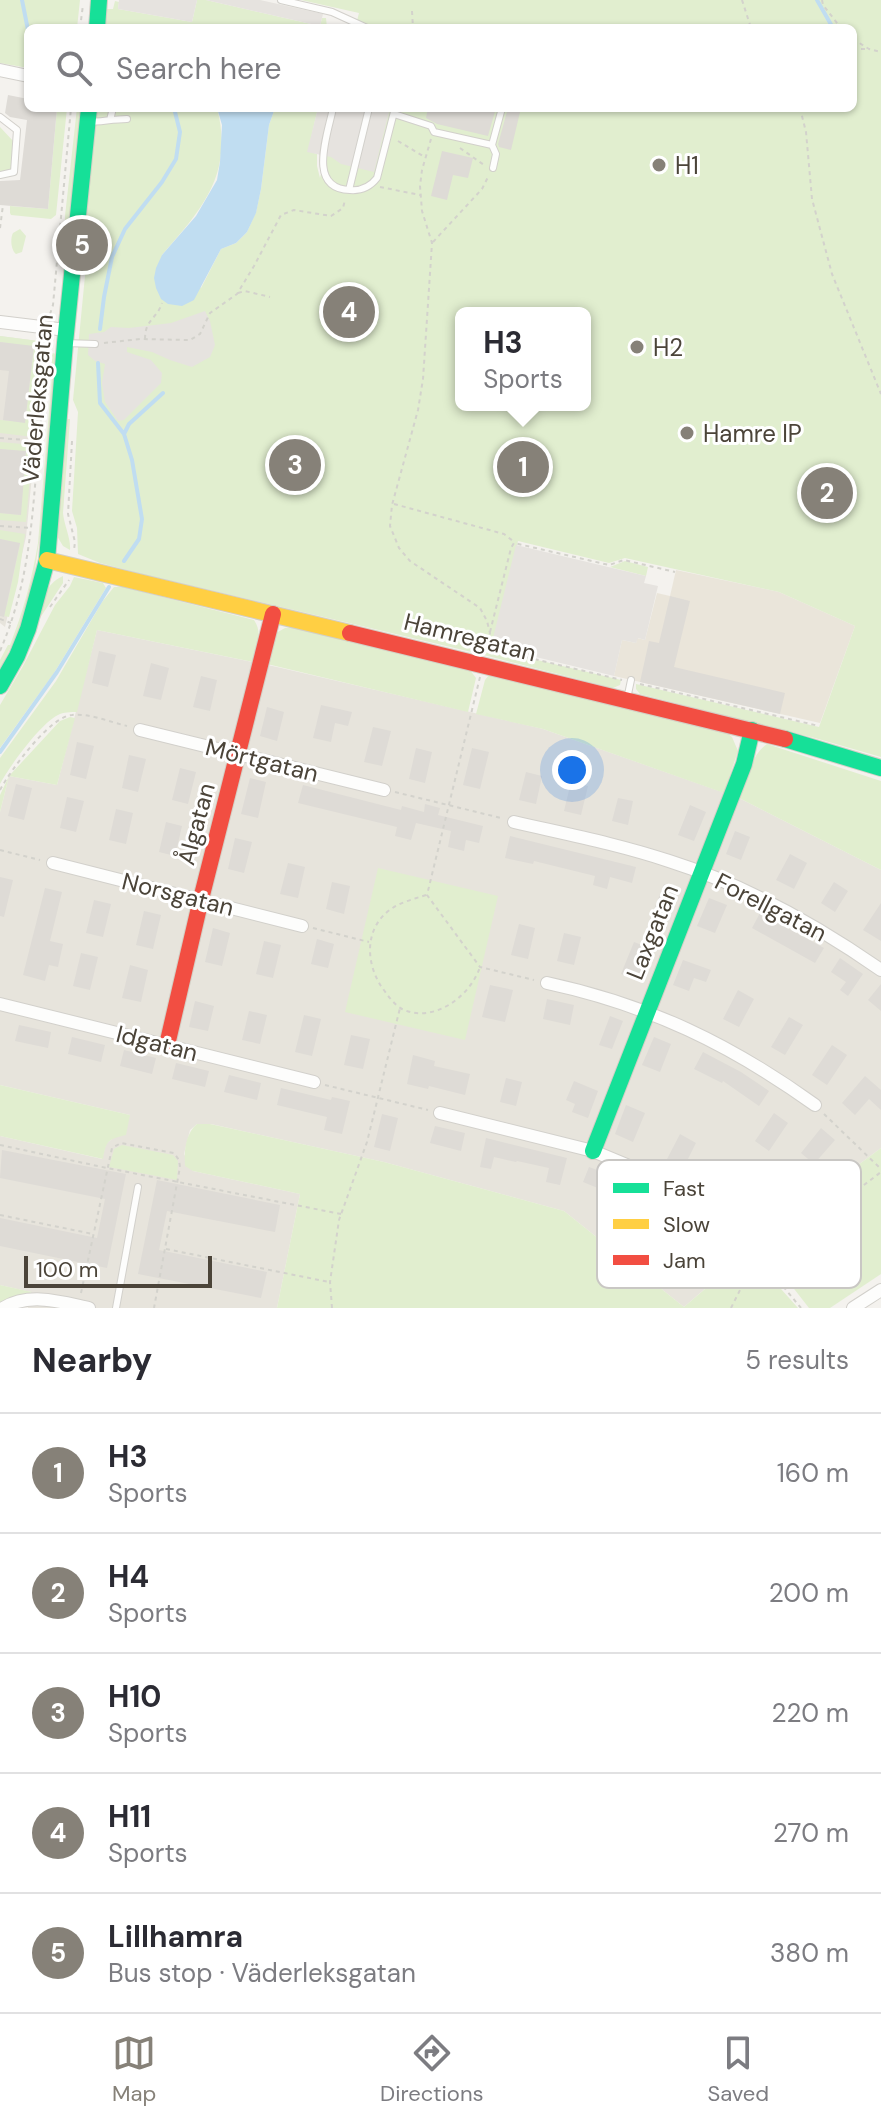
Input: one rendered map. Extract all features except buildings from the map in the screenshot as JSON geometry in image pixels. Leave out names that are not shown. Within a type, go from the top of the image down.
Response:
[{"type":"street","points":[[97,24],[99,0]]},
{"type":"street","points":[[0,70],[24,75]]},
{"type":"street","name":"Väderleksgatan","points":[[0,686],[28,629],[47,560],[88,115]]},
{"type":"street","points":[[0,322],[48,328],[66,337]]},
{"type":"street","name":"Hamregatan","points":[[47,560],[273,614],[485,656],[627,699],[752,730],[881,768]]},
{"type":"street","name":"Ålgatan","points":[[167,1045],[273,614]]},
{"type":"street","name":"Mörtgatan","points":[[140,730],[384,790]]},
{"type":"street","name":"Laxgatan","points":[[593,1151],[744,764],[752,730]]},
{"type":"street","name":"Forellgatan","points":[[514,822],[625,848],[701,872],[773,903],[848,946],[881,970]]},
{"type":"street","name":"Norsgatan","points":[[53,863],[302,926]]},
{"type":"street","points":[[547,983],[580,990],[665,1018],[772,1074],[815,1105]]},
{"type":"street","name":"Idgatan","points":[[0,1004],[314,1082]]},
{"type":"street","points":[[440,1113],[593,1151],[615,1160]]},
{"type":"street","points":[[853,1308],[881,1290]]},
{"type":"street","points":[[3,1308],[38,1298],[84,1307]]},
{"type":"lane","points":[[281,0],[332,12],[350,24]]},
{"type":"lane","points":[[110,120],[112,112]]},
{"type":"lane","points":[[332,112],[322,160],[324,172],[326,181],[333,187],[349,190],[371,185],[377,178],[395,112]]},
{"type":"lane","points":[[349,190],[368,112]]},
{"type":"lane","points":[[397,112],[431,126],[434,132],[492,145]]},
{"type":"lane","points":[[493,168],[496,154],[492,145],[501,112]]},
{"type":"lane","points":[[88,115],[102,123],[127,119]]},
{"type":"lane","points":[[0,117],[17,130],[14,172],[0,175]]},
{"type":"lane","points":[[66,337],[95,344]]},
{"type":"lane","points":[[627,699],[631,681]]},
{"type":"lane","points":[[116,1308],[138,1187]]},
{"type":"path","points":[[81,24],[84,0]]},
{"type":"path","points":[[742,0],[750,24]]},
{"type":"path","points":[[822,0],[838,24]]},
{"type":"path","points":[[412,11],[413,24]]},
{"type":"path","points":[[857,42],[869,49]]},
{"type":"path","points":[[857,49],[881,52]]},
{"type":"path","points":[[0,651],[12,623],[27,564],[32,528],[46,340],[53,305],[71,112]]},
{"type":"path","points":[[801,112],[806,132],[812,199],[832,274],[881,394]]},
{"type":"path","points":[[434,132],[422,170],[420,195],[432,243],[423,379],[390,526],[399,548],[410,561],[480,608],[490,633]]},
{"type":"path","points":[[390,136],[425,157]]},
{"type":"path","points":[[432,243],[482,189],[491,171],[474,156],[455,146]]},
{"type":"path","points":[[371,185],[420,195]]},
{"type":"path","points":[[237,294],[281,215],[294,210],[331,216],[343,208],[349,190]]},
{"type":"path","points":[[0,228],[3,205]]},
{"type":"path","points":[[95,344],[145,339],[190,340],[200,334],[210,313],[237,294],[245,291],[270,297]]},
{"type":"path","points":[[145,339],[148,321],[157,314],[162,303]]},
{"type":"path","points":[[0,438],[39,442]]},
{"type":"path","points":[[393,503],[504,534],[514,543],[609,565],[624,560],[675,572]]},
{"type":"path","points":[[0,526],[32,528]]},
{"type":"path","points":[[514,543],[427,895],[480,967],[547,983]]},
{"type":"path","points":[[0,619],[12,623]]},
{"type":"path","points":[[485,656],[631,681],[819,726]]},
{"type":"path","points":[[0,790],[9,771],[63,717],[79,715],[140,730]]},
{"type":"path","points":[[384,790],[514,822]]},
{"type":"path","points":[[0,850],[53,863]]},
{"type":"path","points":[[427,895],[391,909],[379,921],[370,942],[370,956],[373,970],[385,992],[400,1008],[429,1012],[460,998],[475,980],[480,967]]},
{"type":"path","points":[[302,926],[370,942]]},
{"type":"path","points":[[332,1308],[330,1282],[341,1214],[367,1142],[400,1008]]},
{"type":"path","points":[[314,1082],[440,1113]]},
{"type":"path","points":[[815,1105],[881,1171],[861,1186]]},
{"type":"path","points":[[84,1307],[93,1234],[107,1168],[112,1148],[121,1143],[174,1153],[179,1160],[178,1183],[154,1308]]},
{"type":"path","points":[[0,1145],[341,1214]]},
{"type":"path","points":[[0,1215],[93,1234]]},
{"type":"path","points":[[165,1249],[330,1282]]},
{"type":"path","points":[[731,1308],[741,1288]]},
{"type":"path","points":[[784,1288],[801,1308]]},
{"type":"shaded area","points":[[119,0],[197,0],[192,22],[118,9]]},
{"type":"shaded area","points":[[206,0],[260,0],[323,14],[320,24]]},
{"type":"shaded area","points":[[317,112],[389,112],[374,172],[307,152]]},
{"type":"shaded area","points":[[205,311],[215,345],[210,357],[192,367],[152,352],[127,347],[127,352],[151,360],[162,373],[161,383],[124,420],[118,421],[105,402],[102,383],[105,364],[88,355],[89,334],[104,332],[111,327],[171,323]]},
{"type":"shaded area","points":[[0,336],[45,342],[26,537],[5,627],[0,623]]},
{"type":"shaded area","points":[[516,545],[646,576],[644,583],[658,586],[645,640],[638,638],[636,643],[622,640],[614,676],[491,646]]},
{"type":"shaded area","points":[[676,570],[779,592],[855,626],[820,723],[614,676],[622,640],[636,643],[637,638],[645,640],[657,593],[670,596]]},
{"type":"shaded area","points":[[97,630],[277,667],[543,729],[739,798],[881,870],[881,1148],[861,1163],[861,1160],[597,1160],[597,1237],[564,1211],[384,1162],[211,1124],[197,1124],[190,1130],[184,1154],[193,1171],[300,1194],[277,1308],[28,1308],[31,1292],[0,1285],[0,1136],[102,1159],[106,1144],[130,1115],[0,1085],[0,812],[9,776],[57,785]]},
{"type":"shaded area","points":[[660,1288],[706,1288],[684,1307]]},
{"type":"green space","points":[[0,0],[80,0],[77,24],[24,24],[24,67],[0,63]]},
{"type":"green space","points":[[197,0],[206,0],[311,24],[101,24],[103,9],[113,9],[115,1],[119,2],[118,9],[192,22]]},
{"type":"green space","points":[[301,0],[881,0],[881,757],[640,694],[636,689],[636,684],[819,727],[855,626],[779,592],[625,558],[609,563],[518,541],[491,649],[621,680],[620,685],[613,688],[142,574],[78,554],[77,528],[72,511],[78,412],[73,400],[90,224],[83,223],[92,112],[218,112],[221,152],[211,189],[190,222],[162,255],[201,288],[221,249],[236,243],[247,232],[256,212],[274,112],[317,112],[308,151],[317,154],[320,178],[336,112],[857,112],[857,24],[356,24],[359,13]]},
{"type":"green space","points":[[57,112],[67,112],[56,215],[51,219],[10,213],[10,206],[48,209]]},
{"type":"green space","points":[[77,112],[81,112],[70,222],[65,221]]},
{"type":"green space","points":[[0,127],[14,142],[11,170],[0,173]]},
{"type":"green space","points":[[20,229],[26,236],[22,252],[16,254],[12,238],[13,233]]},
{"type":"green space","points":[[0,336],[39,341],[43,348],[34,437],[0,433],[0,420],[25,422],[34,347],[0,342]]},
{"type":"green space","points":[[52,353],[57,354],[42,524],[32,588],[25,617],[0,670],[0,660],[10,645],[23,608],[38,543]]},
{"type":"green space","points":[[65,419],[70,419],[63,513],[70,550],[63,546],[57,536]]},
{"type":"green space","points":[[0,442],[33,445],[26,522],[0,520],[0,513],[20,515],[26,452],[0,449]]},
{"type":"green space","points":[[0,530],[25,534],[9,617],[0,615],[7,605],[20,544],[0,539]]},
{"type":"green space","points":[[625,561],[648,567],[646,576],[610,567]]},
{"type":"green space","points":[[63,576],[63,583],[38,617],[48,588]]},
{"type":"green space","points":[[74,577],[103,583],[106,588],[54,673],[0,748],[0,705],[55,605]]},
{"type":"green space","points":[[114,587],[254,620],[259,635],[253,662],[97,630],[77,712],[60,714],[43,727],[0,784],[0,758],[56,681]]},
{"type":"green space","points":[[293,627],[470,670],[476,678],[468,712],[267,664],[276,633]]},
{"type":"green space","points":[[489,675],[726,732],[732,737],[738,751],[724,793],[543,729],[476,714]]},
{"type":"green space","points":[[75,718],[57,785],[9,776],[60,721]]},
{"type":"green space","points":[[767,744],[881,781],[881,870],[739,798],[753,761]]},
{"type":"green space","points":[[9,776],[0,812],[0,795]]},
{"type":"green space","points":[[378,868],[498,896],[465,1040],[345,1012]]},
{"type":"green space","points":[[0,1085],[130,1115],[126,1135],[109,1142],[103,1159],[0,1136]]},
{"type":"green space","points":[[197,1124],[210,1124],[384,1162],[564,1211],[597,1237],[597,1288],[660,1288],[684,1307],[706,1288],[780,1288],[798,1308],[277,1308],[300,1194],[193,1171],[185,1166],[185,1149]]},
{"type":"green space","points":[[122,1145],[173,1155],[178,1161],[177,1180],[109,1167],[114,1149]]},
{"type":"green space","points":[[881,1148],[881,1274],[861,1287],[861,1163]]},
{"type":"green space","points":[[0,1285],[32,1292],[0,1305]]},
{"type":"green space","points":[[793,1288],[860,1288],[830,1308],[809,1308]]},
{"type":"water","points":[[218,112],[274,112],[256,213],[247,232],[236,243],[221,249],[194,300],[182,306],[168,304],[161,299],[156,288],[156,268],[162,255],[196,216],[217,180],[222,125]]},
{"type":"waterway","points":[[22,0],[27,24]]},
{"type":"waterway","points":[[817,0],[831,24]]},
{"type":"waterway","points":[[100,329],[112,257],[125,229],[176,159],[180,132],[175,112]]},
{"type":"waterway","points":[[98,363],[100,403],[124,434],[132,460],[142,519],[139,539],[124,561]]},
{"type":"waterway","points":[[124,434],[129,424],[163,393]]},
{"type":"waterway","points":[[0,752],[57,672],[109,587]]},
{"type":"traffic: fast","points":[[97,24],[99,0]]},
{"type":"traffic: fast","points":[[0,686],[28,629],[47,560],[89,112]]},
{"type":"traffic: fast","points":[[593,1151],[744,764],[752,730]]},
{"type":"traffic: fast","points":[[785,739],[881,768]]},
{"type":"traffic: slow","points":[[47,560],[350,633]]},
{"type":"traffic: jam","points":[[167,1045],[273,614]]},
{"type":"traffic: jam","points":[[350,633],[785,739]]},
{"type":"place","name":"H1","points":[[659,165]]},
{"type":"place","name":"Lillhamra","points":[[82,245]]},
{"type":"place","name":"H11","points":[[349,312]]},
{"type":"place","name":"H2","points":[[637,347]]},
{"type":"place","name":"Hamre IP","points":[[687,433]]},
{"type":"place","name":"H10","points":[[295,465]]},
{"type":"place","name":"H3","points":[[523,467]]},
{"type":"place","name":"H4","points":[[827,493]]}]
